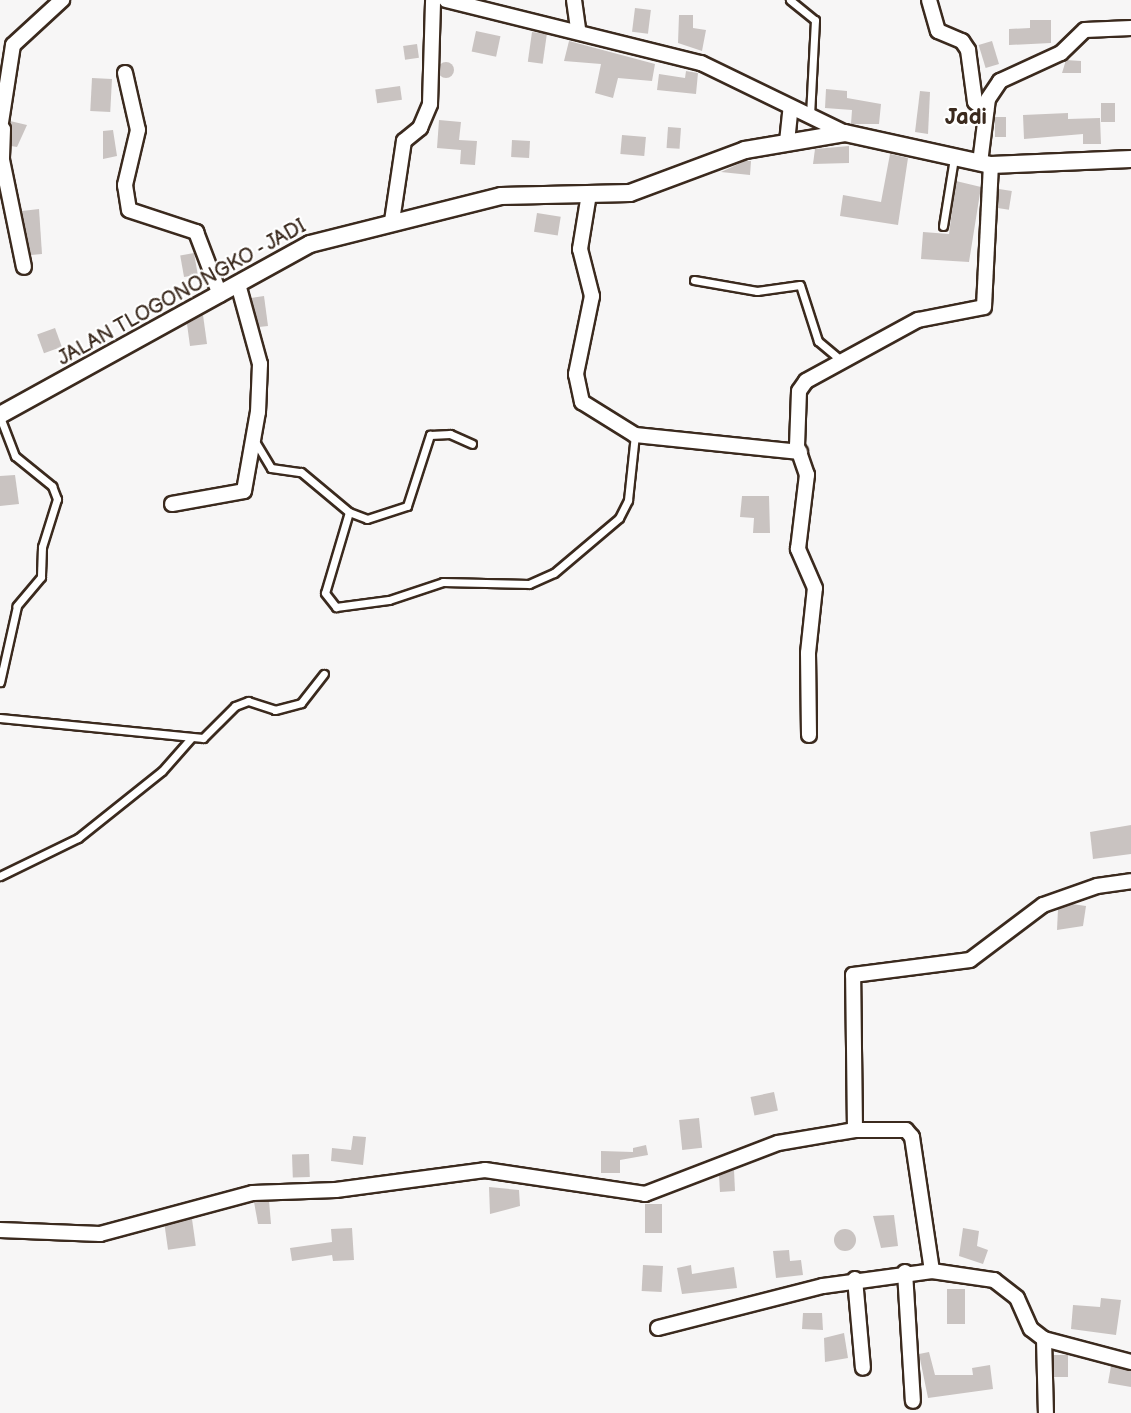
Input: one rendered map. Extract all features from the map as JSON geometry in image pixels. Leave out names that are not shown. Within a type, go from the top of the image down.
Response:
[{"type":"street","points":[[24,267],[2,160],[3,84],[13,45],[62,0]]},
{"type":"street","points":[[392,221],[404,141],[420,128],[430,104],[433,0]]},
{"type":"street","points":[[446,0],[578,29],[701,63],[790,111],[845,133],[985,164],[1131,159]]},
{"type":"street","points":[[574,0],[578,29]]},
{"type":"street","points":[[929,0],[938,31],[962,40],[968,50],[975,102],[986,110]]},
{"type":"street","points":[[809,735],[808,653],[816,588],[798,549],[807,475],[800,452],[799,391],[841,360],[918,320],[984,307],[986,110],[1000,81],[1061,53],[1076,34],[1131,28]]},
{"type":"street","points":[[125,73],[138,130],[125,185],[129,210],[196,232],[209,254],[220,295]]},
{"type":"street","points":[[787,142],[790,111]]},
{"type":"street","name":"JALAN TLOGONONGKO - JADI","points":[[0,416],[310,244],[392,221],[518,193],[630,194],[724,156],[787,142],[845,133]]},
{"type":"street","points":[[588,194],[580,249],[592,296],[577,388],[587,407],[635,435],[800,452]]},
{"type":"street","points":[[172,504],[242,494],[254,438],[260,364],[238,284]]},
{"type":"street","points":[[855,1130],[853,975],[970,960],[1043,905],[1097,885],[1131,881]]},
{"type":"street","points":[[0,1230],[100,1234],[239,1195],[336,1190],[476,1170],[645,1194],[778,1143],[855,1130],[910,1132],[932,1271]]},
{"type":"street","points":[[658,1328],[855,1279],[932,1271],[994,1280],[1017,1298],[1031,1329],[1044,1340],[1131,1362]]},
{"type":"street","points":[[905,1272],[913,1401]]},
{"type":"street","points":[[855,1279],[863,1368]]},
{"type":"street","points":[[1044,1340],[1046,1413]]},
{"type":"lane","points":[[790,0],[815,20],[809,118]]},
{"type":"lane","points":[[943,226],[954,158]]},
{"type":"lane","points":[[694,280],[757,291],[800,285],[819,341],[841,360]]},
{"type":"lane","points":[[0,416],[15,456],[52,486],[57,499],[42,547],[41,577],[21,597],[0,682]]},
{"type":"lane","points":[[254,438],[265,464],[301,472],[349,512],[367,519],[407,506],[430,435],[450,434],[472,444]]},
{"type":"lane","points":[[349,512],[325,593],[336,607],[389,600],[443,582],[529,584],[554,573],[619,518],[628,500],[635,435]]},
{"type":"lane","points":[[0,718],[203,738],[235,706],[248,701],[275,710],[301,703],[324,674]]},
{"type":"lane","points":[[0,876],[78,838],[162,771],[192,736]]},
{"type":"building","points":[[635,8],[651,10],[648,34],[632,32]]},
{"type":"building","points":[[679,15],[693,15],[693,28],[706,30],[702,51],[678,43]]},
{"type":"building","points":[[1030,20],[1051,20],[1051,43],[1009,45],[1009,29],[1030,28]]},
{"type":"building","points":[[476,31],[500,36],[496,57],[472,52]]},
{"type":"building","points":[[532,32],[547,34],[543,64],[528,62]]},
{"type":"building","points":[[569,41],[655,64],[652,81],[618,78],[613,98],[595,93],[601,64],[564,61]]},
{"type":"building","points":[[992,41],[999,64],[986,68],[979,45]]},
{"type":"building","points":[[417,44],[419,58],[405,60],[403,46]]},
{"type":"building","points":[[1066,60],[1081,61],[1081,73],[1062,73]]},
{"type":"building","points":[[446,62],[452,64],[454,70],[452,76],[446,78],[440,76],[438,70],[440,64]]},
{"type":"building","points":[[686,71],[698,73],[696,94],[657,90],[659,74],[685,78]]},
{"type":"building","points":[[92,78],[112,79],[110,112],[90,111]]},
{"type":"building","points":[[400,86],[402,100],[377,103],[375,89]]},
{"type":"building","points":[[826,89],[847,91],[847,98],[881,104],[879,124],[851,124],[852,110],[825,108]]},
{"type":"building","points":[[920,91],[930,92],[928,134],[915,132]]},
{"type":"building","points":[[1101,103],[1115,103],[1115,122],[1101,122]]},
{"type":"building","points":[[1068,113],[1068,119],[1100,118],[1101,144],[1083,144],[1083,134],[1024,139],[1023,115]]},
{"type":"building","points":[[995,117],[1006,117],[1006,137],[995,137]]},
{"type":"building","points":[[439,120],[461,122],[459,140],[477,141],[475,165],[460,164],[461,150],[437,148]]},
{"type":"building","points":[[10,121],[27,125],[17,147],[11,146]]},
{"type":"building","points":[[668,127],[681,128],[680,149],[667,148]]},
{"type":"building","points":[[113,130],[117,156],[103,159],[103,131]]},
{"type":"building","points":[[622,135],[646,137],[644,156],[620,154]]},
{"type":"building","points":[[512,140],[530,141],[529,158],[511,157]]},
{"type":"building","points":[[849,146],[849,163],[813,164],[815,149]]},
{"type":"building","points":[[890,154],[908,158],[898,225],[840,216],[843,195],[881,202]]},
{"type":"building","points":[[745,161],[751,161],[750,175],[721,172]]},
{"type":"building","points":[[956,181],[981,187],[969,262],[921,259],[923,232],[949,234]]},
{"type":"building","points":[[999,189],[1012,191],[1009,210],[996,208]]},
{"type":"building","points":[[39,209],[42,254],[31,255],[22,211]]},
{"type":"building","points":[[537,213],[561,217],[558,236],[534,232]]},
{"type":"building","points":[[194,253],[198,275],[184,277],[180,255]]},
{"type":"building","points":[[264,296],[268,326],[259,327],[251,298]]},
{"type":"building","points":[[203,315],[207,344],[190,346],[187,324]]},
{"type":"building","points":[[55,328],[62,347],[44,353],[37,334]]},
{"type":"building","points":[[15,475],[19,504],[0,506],[0,476]]},
{"type":"building","points":[[742,496],[769,496],[770,533],[753,533],[754,518],[740,517]]},
{"type":"building","points":[[1131,825],[1131,854],[1093,859],[1090,832]]},
{"type":"building","points":[[1072,904],[1086,906],[1083,926],[1057,930],[1058,909]]},
{"type":"building","points":[[774,1092],[778,1111],[754,1116],[751,1097]]},
{"type":"building","points":[[699,1118],[702,1148],[682,1150],[679,1120]]},
{"type":"building","points":[[353,1136],[366,1137],[363,1165],[331,1161],[332,1148],[351,1150]]},
{"type":"building","points":[[646,1145],[648,1155],[620,1160],[620,1173],[601,1173],[601,1151],[633,1152],[633,1148]]},
{"type":"building","points":[[309,1154],[310,1177],[293,1178],[292,1155]]},
{"type":"building","points":[[734,1170],[735,1191],[720,1192],[719,1175]]},
{"type":"building","points":[[489,1187],[519,1190],[520,1206],[490,1214]]},
{"type":"building","points":[[269,1201],[271,1224],[258,1224],[254,1202]]},
{"type":"building","points":[[645,1204],[662,1204],[662,1233],[645,1233]]},
{"type":"building","points":[[894,1215],[898,1246],[881,1248],[873,1216]]},
{"type":"building","points":[[192,1219],[196,1246],[168,1250],[164,1223]]},
{"type":"building","points":[[352,1228],[354,1260],[333,1261],[332,1255],[292,1261],[290,1248],[332,1242],[331,1229]]},
{"type":"building","points":[[963,1228],[979,1231],[977,1246],[988,1250],[983,1264],[959,1256]]},
{"type":"building","points":[[845,1229],[853,1232],[856,1240],[853,1248],[845,1251],[837,1248],[834,1240],[837,1232]]},
{"type":"building","points":[[789,1250],[790,1261],[801,1260],[803,1275],[776,1278],[773,1251]]},
{"type":"building","points":[[643,1265],[663,1266],[662,1292],[642,1291]]},
{"type":"building","points":[[691,1265],[692,1274],[734,1267],[737,1288],[682,1294],[677,1268]]},
{"type":"building","points":[[947,1289],[965,1289],[965,1324],[947,1324]]},
{"type":"building","points":[[1101,1298],[1121,1300],[1116,1335],[1071,1329],[1073,1305],[1100,1307]]},
{"type":"building","points":[[803,1313],[822,1313],[823,1330],[802,1329]]},
{"type":"building","points":[[844,1333],[848,1358],[825,1362],[824,1338]]},
{"type":"building","points":[[929,1352],[935,1375],[973,1375],[972,1368],[990,1365],[993,1389],[928,1398],[919,1354]]},
{"type":"building","points":[[1054,1355],[1068,1355],[1068,1377],[1054,1377]]},
{"type":"building","points":[[1111,1366],[1131,1371],[1131,1387],[1108,1383]]},
{"type":"district","name":"Jadi","points":[[966,118]]}]
